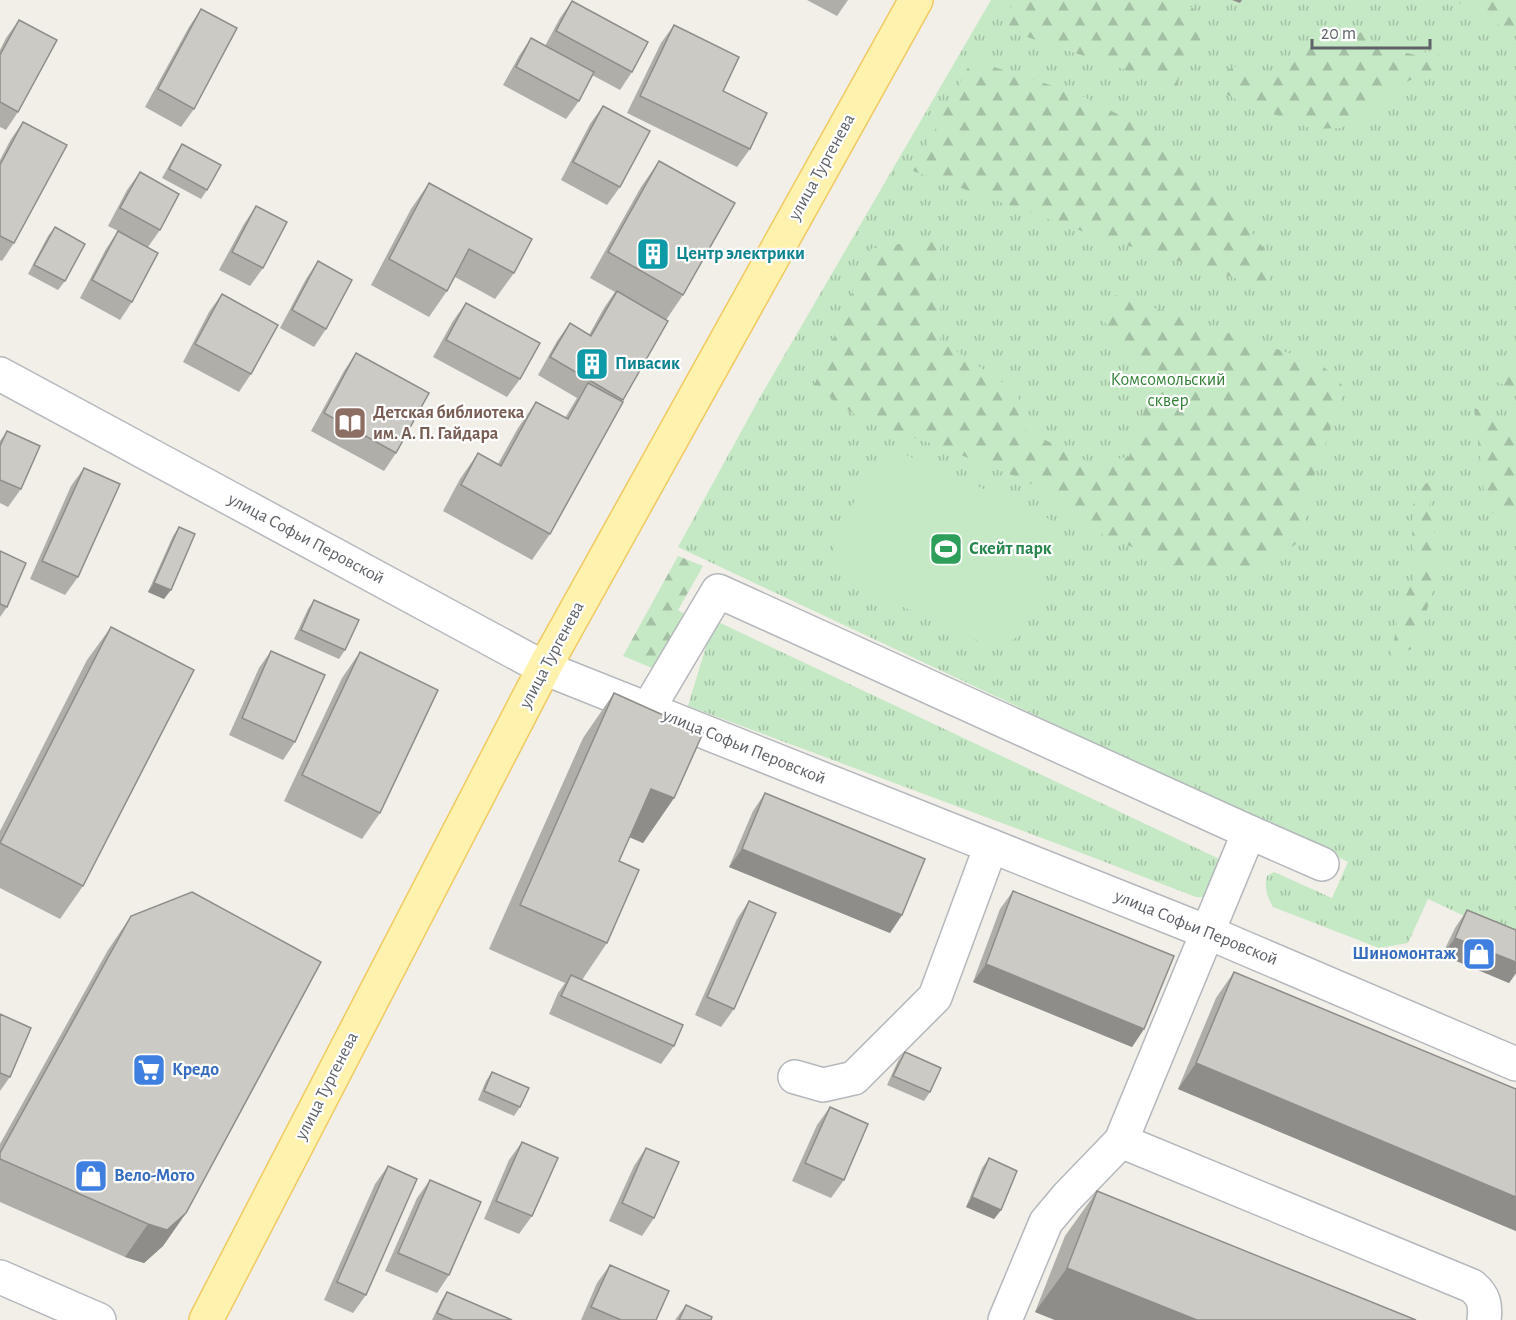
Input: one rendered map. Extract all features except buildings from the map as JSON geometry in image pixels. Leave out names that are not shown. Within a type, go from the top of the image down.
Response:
[{"type":"main road","name":"улица Тургенева","points":[[206,1320],[544,668],[916,0]]},
{"type":"street","name":"улица Софьи Перовской","points":[[0,374],[544,668],[1207,932],[1516,1064]]},
{"type":"street","points":[[648,709],[718,591],[1322,864]]},
{"type":"street","points":[[1005,1320],[1046,1222],[1121,1141],[1249,832]]},
{"type":"street","points":[[795,1077],[823,1084],[854,1078],[935,997],[991,846]]},
{"type":"street","points":[[1121,1141],[1472,1286],[1484,1300],[1484,1320]]},
{"type":"street","points":[[0,1277],[99,1320]]},
{"type":"green space","name":"Комсомольский сквер","points":[[991,0],[1516,0],[1516,940],[1428,899],[1408,943],[1379,948],[1273,907],[1267,892],[1267,876],[1274,872],[1332,898],[1348,862],[678,547],[759,399]]},
{"type":"green space","points":[[1015,0],[1181,0],[1198,12],[1209,32],[1183,57],[1177,87],[1000,28]]},
{"type":"green space","points":[[1454,0],[1516,0],[1516,35]]},
{"type":"green space","points":[[1335,24],[1357,30],[1381,46],[1415,55],[1438,49],[1440,69],[1422,74],[1391,90],[1370,112],[1341,128],[1313,129],[1223,93],[1227,70],[1240,65],[1255,81],[1285,70],[1310,42]]},
{"type":"green space","points":[[972,60],[1078,94],[1149,130],[1219,187],[1266,252],[1271,289],[1096,236],[913,171]]},
{"type":"green space","points":[[940,237],[940,340],[1018,393],[1022,428],[1090,463],[1129,457],[1151,390],[1102,318],[1101,303],[1116,295],[1321,364],[1345,388],[1306,499],[1305,539],[1252,569],[1175,565],[1099,533],[1027,481],[930,443],[864,421],[814,386],[870,249]]},
{"type":"green space","points":[[1511,364],[1516,364],[1516,389],[1491,380]]},
{"type":"green space","points":[[1474,408],[1516,422],[1516,529],[1486,508]]},
{"type":"green space","name":"Скейт парк","points":[[893,452],[904,454],[1050,520],[1056,532],[1059,548],[1020,634],[1015,638],[1001,644],[979,641],[843,580],[840,576],[833,558],[833,549],[870,466],[879,458]]},
{"type":"green space","points":[[1435,477],[1429,507],[1434,530],[1438,575],[1415,647],[1391,659],[1399,610],[1423,560],[1412,547],[1413,506],[1417,490]]},
{"type":"green space","points":[[678,556],[703,566],[678,610],[689,617],[657,670],[623,656]]},
{"type":"green space","points":[[714,620],[1228,863],[1213,897],[1196,897],[688,706]]},
{"type":"place","name":"Центр электрики","points":[[653,254]]},
{"type":"place","name":"Пивасик","points":[[592,364]]},
{"type":"place","name":"Детская библиотека им. А. П. Гайдара","points":[[350,423]]},
{"type":"place","name":"Скейт парк","points":[[946,549]]},
{"type":"place","name":"Шиномонтаж","points":[[1479,954]]},
{"type":"place","name":"Кредо","points":[[149,1070]]},
{"type":"place","name":"Вело-Мото","points":[[91,1176]]}]
